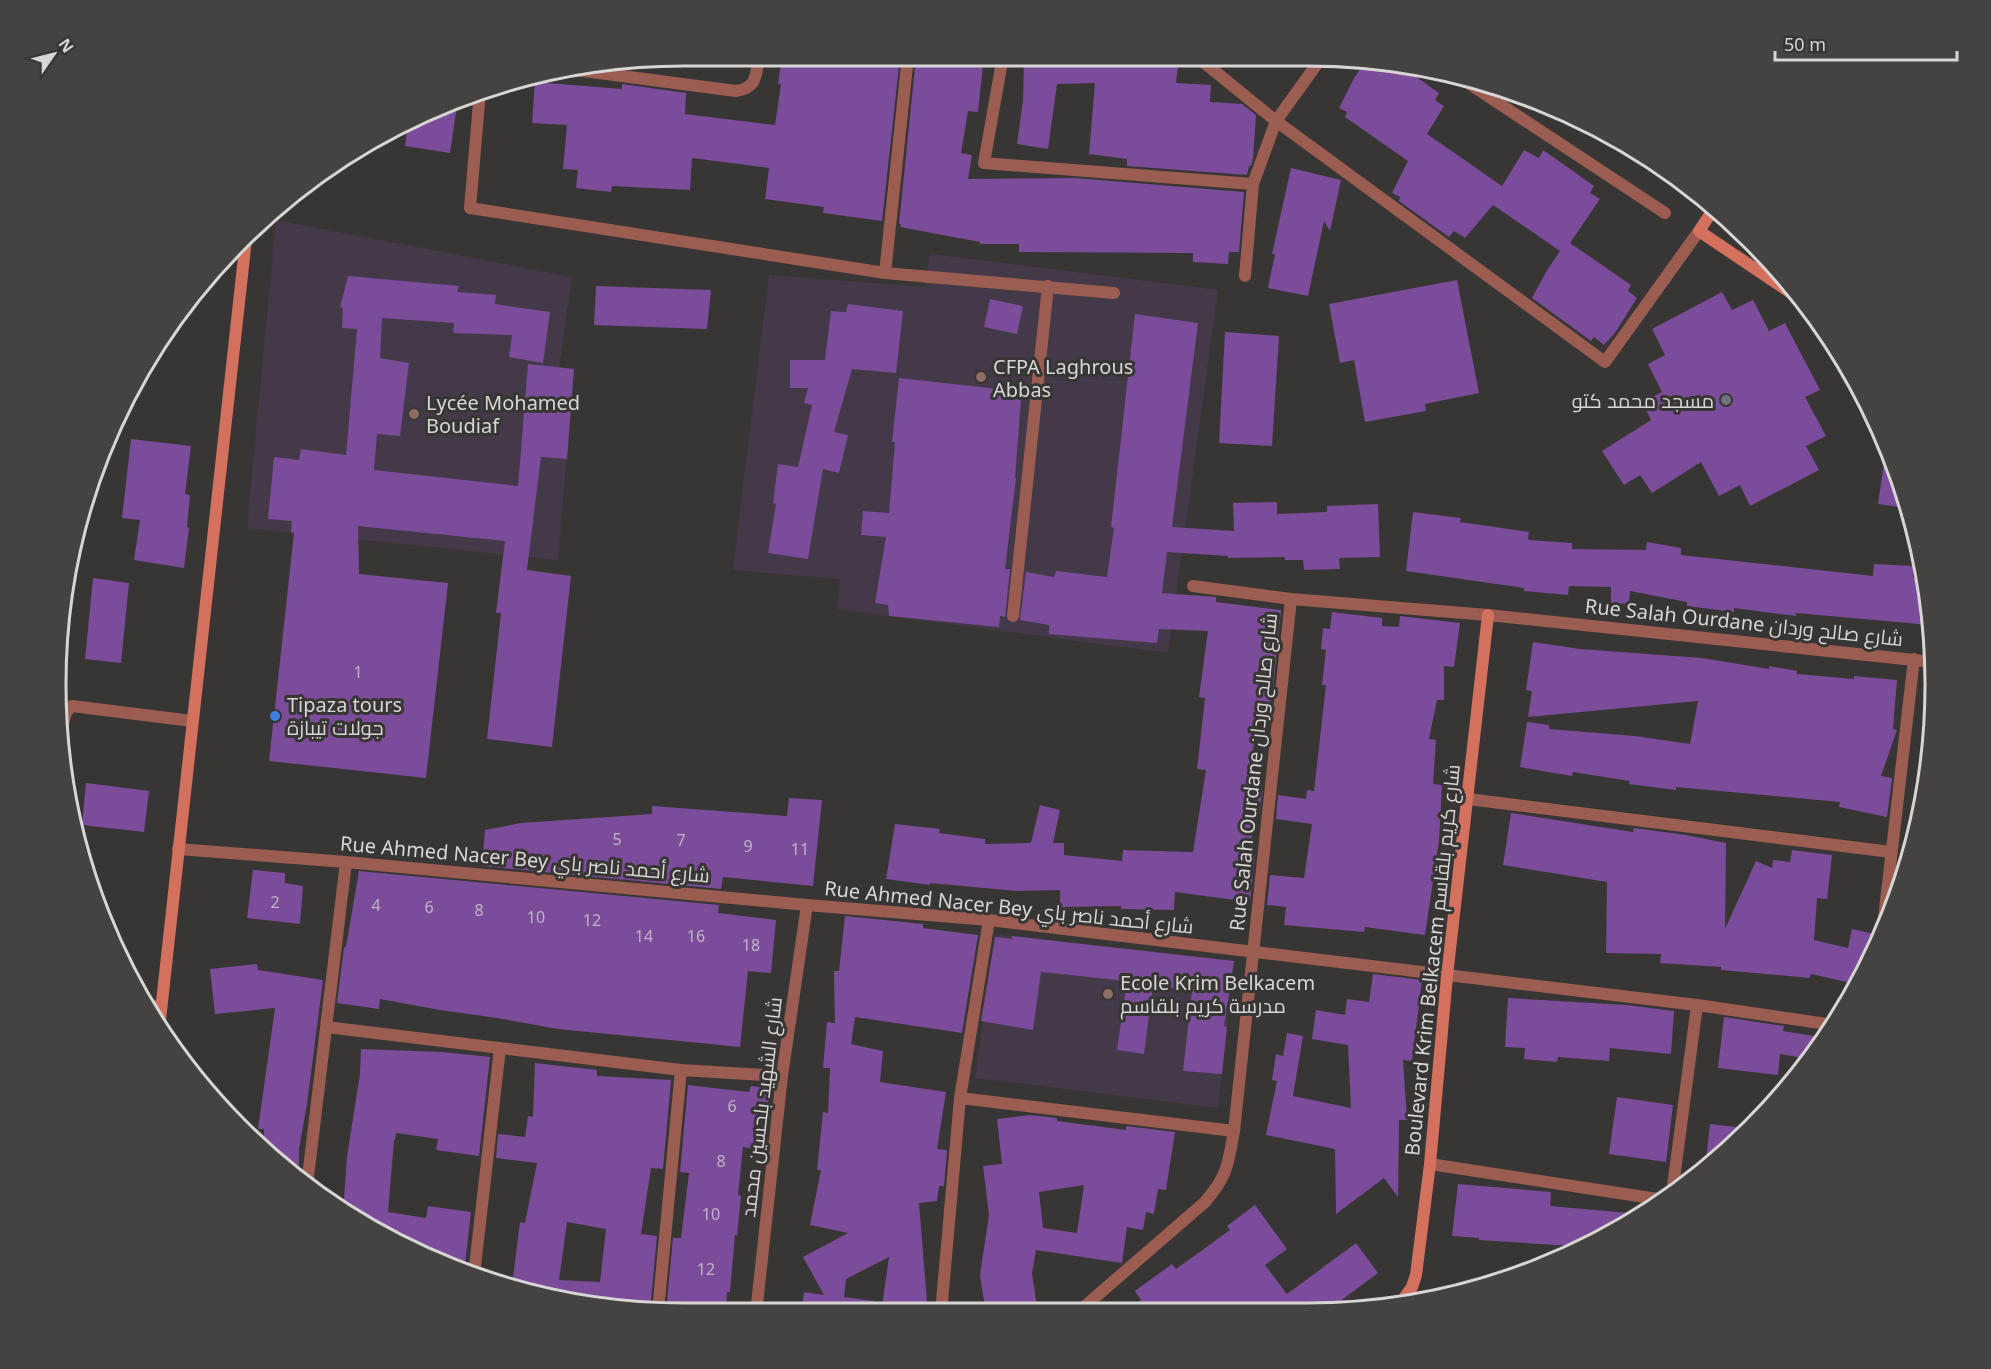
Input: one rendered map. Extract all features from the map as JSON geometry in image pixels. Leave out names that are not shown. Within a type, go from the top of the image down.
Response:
[{"type":"street","points":[[595,73],[736,91],[746,90],[755,81],[757,66]]},
{"type":"street","points":[[885,273],[907,66]]},
{"type":"street","points":[[1001,66],[984,163],[1253,184]]},
{"type":"street","points":[[1208,66],[1276,121],[1605,362],[1709,215]]},
{"type":"street","points":[[1245,276],[1253,184],[1276,121],[1315,66]]},
{"type":"street","points":[[1481,91],[1665,213]]},
{"type":"street","points":[[479,102],[470,208],[885,273],[1114,293]]},
{"type":"street","points":[[1699,231],[1778,284]]},
{"type":"street","points":[[160,1013],[245,249]]},
{"type":"street","points":[[1013,616],[1048,286]]},
{"type":"street","points":[[1193,586],[1290,599]]},
{"type":"street","name":"Rue Salah Ourdane شارع صالح وردان","points":[[1090,1303],[1205,1202],[1214,1192],[1227,1169],[1234,1131],[1290,599],[1488,615],[1924,661]]},
{"type":"street","name":"Boulevard Krim Belkacem شارع كريم بلقاسم","points":[[1407,1295],[1416,1275],[1430,1164],[1447,976],[1488,615]]},
{"type":"street","points":[[1887,898],[1914,659]]},
{"type":"street","points":[[67,712],[72,706],[192,721]]},
{"type":"street","points":[[1468,799],[1892,852]]},
{"type":"street","name":"Rue Ahmed Nacer Bey شارع أحمد ناصر باي","points":[[178,849],[989,920],[1697,1005],[1824,1024]]},
{"type":"street","points":[[308,1175],[346,862]]},
{"type":"street","name":"شارع الشهيد بلحسين محمد","points":[[757,1303],[782,1076],[807,905]]},
{"type":"street","points":[[942,1303],[960,1098],[989,920]]},
{"type":"street","points":[[1674,1182],[1697,1005]]},
{"type":"street","points":[[157,1006],[161,1007]]},
{"type":"street","points":[[326,1027],[681,1070],[782,1076]]},
{"type":"street","points":[[475,1266],[500,1048]]},
{"type":"street","points":[[659,1302],[681,1070]]},
{"type":"street","points":[[960,1098],[1234,1131]]},
{"type":"street","points":[[1430,1164],[1651,1198]]},
{"type":"shaded area","name":"Lycée Mohamed Boudiaf","points":[[276,220],[572,277],[559,367],[574,369],[558,560],[247,528]]},
{"type":"shaded area","name":"CFPA Laghrous Abbas","points":[[930,254],[1218,290],[1168,653],[837,609],[840,579],[733,570],[769,275],[925,287]]},
{"type":"shaded area","name":"Ecole Krim Belkacem مدرسة كريم بلقاسم","points":[[995,934],[1234,961],[1218,1108],[975,1078]]},
{"type":"building","points":[[781,66],[899,66],[882,221],[823,213],[824,207],[765,199],[769,168],[692,158],[690,190],[612,186],[611,192],[576,188],[578,170],[563,169],[567,125],[532,123],[535,85],[543,83],[622,89],[622,84],[686,93],[685,114],[775,125],[781,84],[778,84]]},
{"type":"building","points":[[983,66],[978,112],[968,111],[961,153],[972,155],[968,179],[1076,178],[1244,192],[1239,252],[1229,252],[1228,264],[1193,262],[1193,253],[1019,252],[1019,244],[980,244],[980,242],[900,227],[915,67]]},
{"type":"building","points":[[1024,66],[1178,66],[1176,83],[1211,85],[1210,102],[1242,104],[1256,115],[1253,159],[1247,175],[1127,166],[1127,159],[1089,154],[1095,83],[1057,84],[1048,149],[1017,144],[1023,100]]},
{"type":"building","points":[[1361,68],[1415,76],[1439,93],[1435,100],[1444,106],[1427,134],[1502,186],[1524,150],[1539,158],[1543,150],[1594,186],[1590,193],[1600,199],[1570,243],[1631,285],[1628,291],[1637,298],[1615,333],[1604,345],[1594,337],[1591,341],[1532,298],[1560,251],[1493,205],[1465,238],[1454,231],[1449,237],[1399,201],[1400,197],[1392,193],[1408,161],[1345,117],[1347,112],[1339,108]]},
{"type":"building","points":[[456,110],[450,153],[405,146],[407,132]]},
{"type":"building","points":[[1291,168],[1341,180],[1330,231],[1324,221],[1308,296],[1268,288],[1275,254],[1272,254]]},
{"type":"building","points":[[348,276],[459,286],[457,292],[496,295],[495,304],[550,312],[543,363],[509,357],[512,335],[453,333],[454,323],[382,318],[380,358],[409,363],[400,436],[377,434],[374,470],[518,486],[528,364],[574,369],[567,459],[541,457],[527,570],[571,576],[552,747],[487,739],[501,613],[496,613],[505,541],[358,526],[359,574],[448,583],[426,778],[269,761],[294,533],[291,532],[292,521],[268,519],[274,457],[299,460],[301,449],[346,455],[357,329],[342,328],[343,308],[340,307]]},
{"type":"building","points":[[1457,280],[1479,393],[1425,404],[1426,411],[1365,422],[1354,360],[1340,363],[1329,304]]},
{"type":"building","points":[[596,286],[711,290],[707,329],[594,325]]},
{"type":"building","name":"مسجد محمد كتو","points":[[1722,292],[1732,310],[1753,300],[1769,331],[1785,323],[1820,390],[1805,397],[1826,436],[1806,446],[1819,470],[1750,506],[1740,485],[1719,496],[1701,462],[1652,493],[1640,475],[1624,485],[1602,451],[1651,420],[1642,402],[1662,392],[1648,364],[1665,355],[1652,329]]},
{"type":"building","points":[[990,299],[1023,306],[1017,334],[984,327]]},
{"type":"building","points":[[848,304],[903,311],[896,373],[852,369],[834,432],[848,435],[839,473],[823,469],[808,559],[768,553],[776,504],[773,503],[778,464],[798,467],[812,405],[804,403],[808,388],[790,388],[790,360],[825,360],[831,311],[846,312]]},
{"type":"building","points":[[1135,314],[1198,323],[1172,527],[1234,531],[1233,503],[1277,502],[1277,514],[1327,512],[1327,506],[1378,504],[1380,557],[1339,558],[1340,569],[1304,570],[1303,560],[1285,560],[1285,557],[1228,558],[1228,556],[1167,552],[1162,593],[1216,597],[1216,602],[1281,610],[1273,687],[1270,687],[1270,710],[1257,710],[1253,751],[1258,752],[1254,785],[1259,786],[1258,792],[1262,792],[1259,816],[1255,816],[1249,855],[1255,856],[1250,902],[1175,892],[1174,910],[1121,909],[1121,906],[1060,907],[1060,890],[1017,891],[930,883],[930,885],[886,879],[895,824],[940,829],[939,833],[985,839],[985,844],[1031,843],[1040,805],[1060,810],[1053,843],[1064,843],[1064,855],[1122,861],[1123,850],[1193,852],[1206,770],[1197,769],[1205,698],[1199,697],[1208,631],[1159,629],[1157,643],[1049,634],[1049,625],[1020,620],[1026,572],[1054,577],[1056,571],[1107,577]]},
{"type":"building","points":[[1225,332],[1279,336],[1272,446],[1219,443]]},
{"type":"building","points":[[899,378],[1008,390],[1007,397],[1021,399],[1016,478],[1005,569],[1010,569],[1005,617],[1000,616],[999,627],[889,616],[888,605],[875,603],[886,537],[861,535],[863,511],[889,513],[895,442],[892,442]]},
{"type":"building","points":[[131,439],[191,446],[185,494],[190,495],[184,568],[134,560],[140,520],[122,518]]},
{"type":"building","points":[[1884,464],[1899,507],[1878,504]]},
{"type":"building","points":[[1413,512],[1461,518],[1460,522],[1529,532],[1528,540],[1572,543],[1572,549],[1646,550],[1647,542],[1681,548],[1681,555],[1873,576],[1874,564],[1913,566],[1913,578],[1915,578],[1922,624],[1796,613],[1796,616],[1734,608],[1734,612],[1687,606],[1687,602],[1630,591],[1629,604],[1611,603],[1611,587],[1569,586],[1568,595],[1524,591],[1524,588],[1406,571]]},
{"type":"building","points":[[93,578],[129,583],[121,663],[85,659]]},
{"type":"building","points":[[1332,612],[1382,618],[1382,626],[1399,627],[1400,616],[1460,623],[1454,667],[1444,666],[1444,700],[1437,700],[1429,739],[1436,740],[1433,784],[1442,785],[1439,841],[1425,935],[1365,927],[1364,932],[1284,925],[1286,907],[1267,905],[1270,875],[1304,878],[1312,824],[1276,819],[1278,795],[1306,799],[1307,790],[1314,791],[1326,685],[1322,685],[1326,650],[1321,649],[1323,628],[1330,629]]},
{"type":"building","points":[[1533,642],[1580,649],[1702,658],[1769,669],[1769,666],[1797,671],[1797,674],[1897,680],[1893,729],[1897,730],[1881,776],[1892,778],[1887,817],[1839,807],[1840,802],[1676,787],[1676,790],[1629,784],[1630,781],[1573,772],[1572,776],[1520,767],[1527,722],[1549,725],[1549,729],[1635,736],[1690,744],[1698,701],[1528,717],[1532,691],[1526,690]]},
{"type":"building","points":[[86,783],[149,791],[144,832],[82,823]]},
{"type":"building","points":[[789,798],[822,800],[813,886],[723,877],[721,889],[482,866],[485,830],[521,823],[652,814],[652,806],[787,816]]},
{"type":"building","points":[[1511,813],[1633,832],[1634,828],[1686,835],[1726,843],[1725,929],[1756,861],[1772,868],[1773,860],[1790,862],[1792,850],[1832,855],[1827,899],[1817,898],[1814,940],[1848,948],[1852,929],[1872,934],[1848,982],[1811,974],[1810,978],[1721,970],[1721,967],[1660,963],[1661,954],[1606,953],[1607,882],[1503,865]]},
{"type":"building","points":[[253,870],[285,873],[285,883],[303,886],[300,924],[247,918]]},
{"type":"building","points":[[359,871],[719,905],[718,913],[776,920],[771,973],[748,971],[740,1047],[558,1029],[380,999],[379,1009],[337,1003],[344,947],[346,947]]},
{"type":"building","points":[[845,916],[923,924],[923,928],[978,935],[962,1033],[855,1017],[851,1044],[883,1051],[880,1082],[946,1092],[937,1149],[947,1150],[944,1186],[939,1186],[937,1201],[919,1203],[927,1303],[883,1303],[889,1257],[846,1279],[844,1297],[874,1301],[874,1303],[802,1303],[804,1292],[824,1295],[803,1257],[848,1233],[810,1225],[821,1170],[817,1170],[823,1112],[828,1113],[830,1068],[823,1068],[827,1022],[835,1023],[834,971],[839,971]]},
{"type":"building","points":[[1012,936],[1234,961],[1224,1026],[1227,1027],[1222,1074],[1183,1071],[1192,991],[1153,985],[1144,1054],[1117,1050],[1127,981],[1041,972],[1033,1030],[981,1021],[995,937],[1012,939]]},
{"type":"building","points":[[257,964],[258,970],[323,980],[299,1149],[299,1168],[264,1138],[264,1129],[258,1129],[275,1008],[215,1014],[210,969]]},
{"type":"building","points":[[1373,974],[1422,980],[1412,1061],[1403,1060],[1407,1120],[1399,1120],[1398,1197],[1384,1178],[1336,1214],[1335,1149],[1266,1135],[1277,1081],[1272,1080],[1276,1054],[1283,1056],[1287,1033],[1303,1036],[1293,1096],[1351,1108],[1348,1045],[1312,1039],[1316,1010],[1345,1015],[1347,999],[1369,1002]]},
{"type":"building","points":[[1508,998],[1626,1005],[1674,1011],[1671,1054],[1610,1048],[1609,1061],[1558,1057],[1557,1062],[1524,1059],[1525,1048],[1505,1047]]},
{"type":"building","points":[[1724,1017],[1784,1026],[1783,1031],[1815,1036],[1800,1057],[1780,1054],[1778,1075],[1718,1068]]},
{"type":"building","points":[[361,1049],[442,1052],[490,1057],[479,1156],[436,1150],[438,1139],[396,1133],[394,1140],[388,1212],[426,1218],[428,1206],[471,1212],[465,1262],[411,1239],[344,1201],[347,1157],[360,1074]]},
{"type":"building","points":[[535,1063],[597,1070],[597,1076],[671,1080],[663,1169],[651,1168],[641,1234],[657,1236],[651,1302],[604,1298],[511,1278],[520,1222],[525,1223],[537,1163],[496,1158],[498,1134],[525,1137],[528,1116],[533,1117]],"holes":[[[567,1222],[606,1229],[600,1282],[559,1280]]]},
{"type":"building","points":[[688,1085],[749,1092],[751,1086],[769,1088],[767,1121],[759,1120],[757,1149],[743,1147],[737,1236],[735,1235],[730,1292],[727,1292],[726,1303],[667,1303],[673,1238],[681,1238],[689,1173],[680,1172]]},
{"type":"building","points":[[1617,1097],[1673,1105],[1666,1162],[1609,1154]]},
{"type":"building","points":[[1030,1115],[1126,1130],[1126,1126],[1175,1132],[1166,1190],[1158,1189],[1154,1214],[1146,1212],[1143,1230],[1127,1227],[1122,1263],[1036,1250],[1032,1273],[1036,1303],[984,1303],[980,1275],[989,1215],[983,1166],[1002,1164],[997,1119]],"holes":[[[1084,1185],[1077,1233],[1043,1228],[1039,1192]]]},
{"type":"building","points":[[1710,1124],[1738,1127],[1714,1150],[1707,1156]]},
{"type":"building","points":[[1458,1184],[1551,1192],[1550,1206],[1628,1213],[1566,1246],[1452,1236]]},
{"type":"building","points":[[1255,1205],[1287,1249],[1265,1265],[1287,1294],[1356,1243],[1378,1273],[1339,1302],[1137,1303],[1141,1300],[1135,1291],[1172,1264],[1176,1269],[1230,1230],[1227,1226]]},
{"type":"place","name":"CFPA Laghrous Abbas","points":[[981,377]]},
{"type":"place","name":"مسجد محمد كتو","points":[[1726,400]]},
{"type":"place","name":"Lycée Mohamed Boudiaf","points":[[414,414]]},
{"type":"place","name":"Tipaza tours جولات تيبازة","points":[[275,716]]},
{"type":"place","name":"Ecole Krim Belkacem مدرسة كريم بلقاسم","points":[[1108,994]]}]
